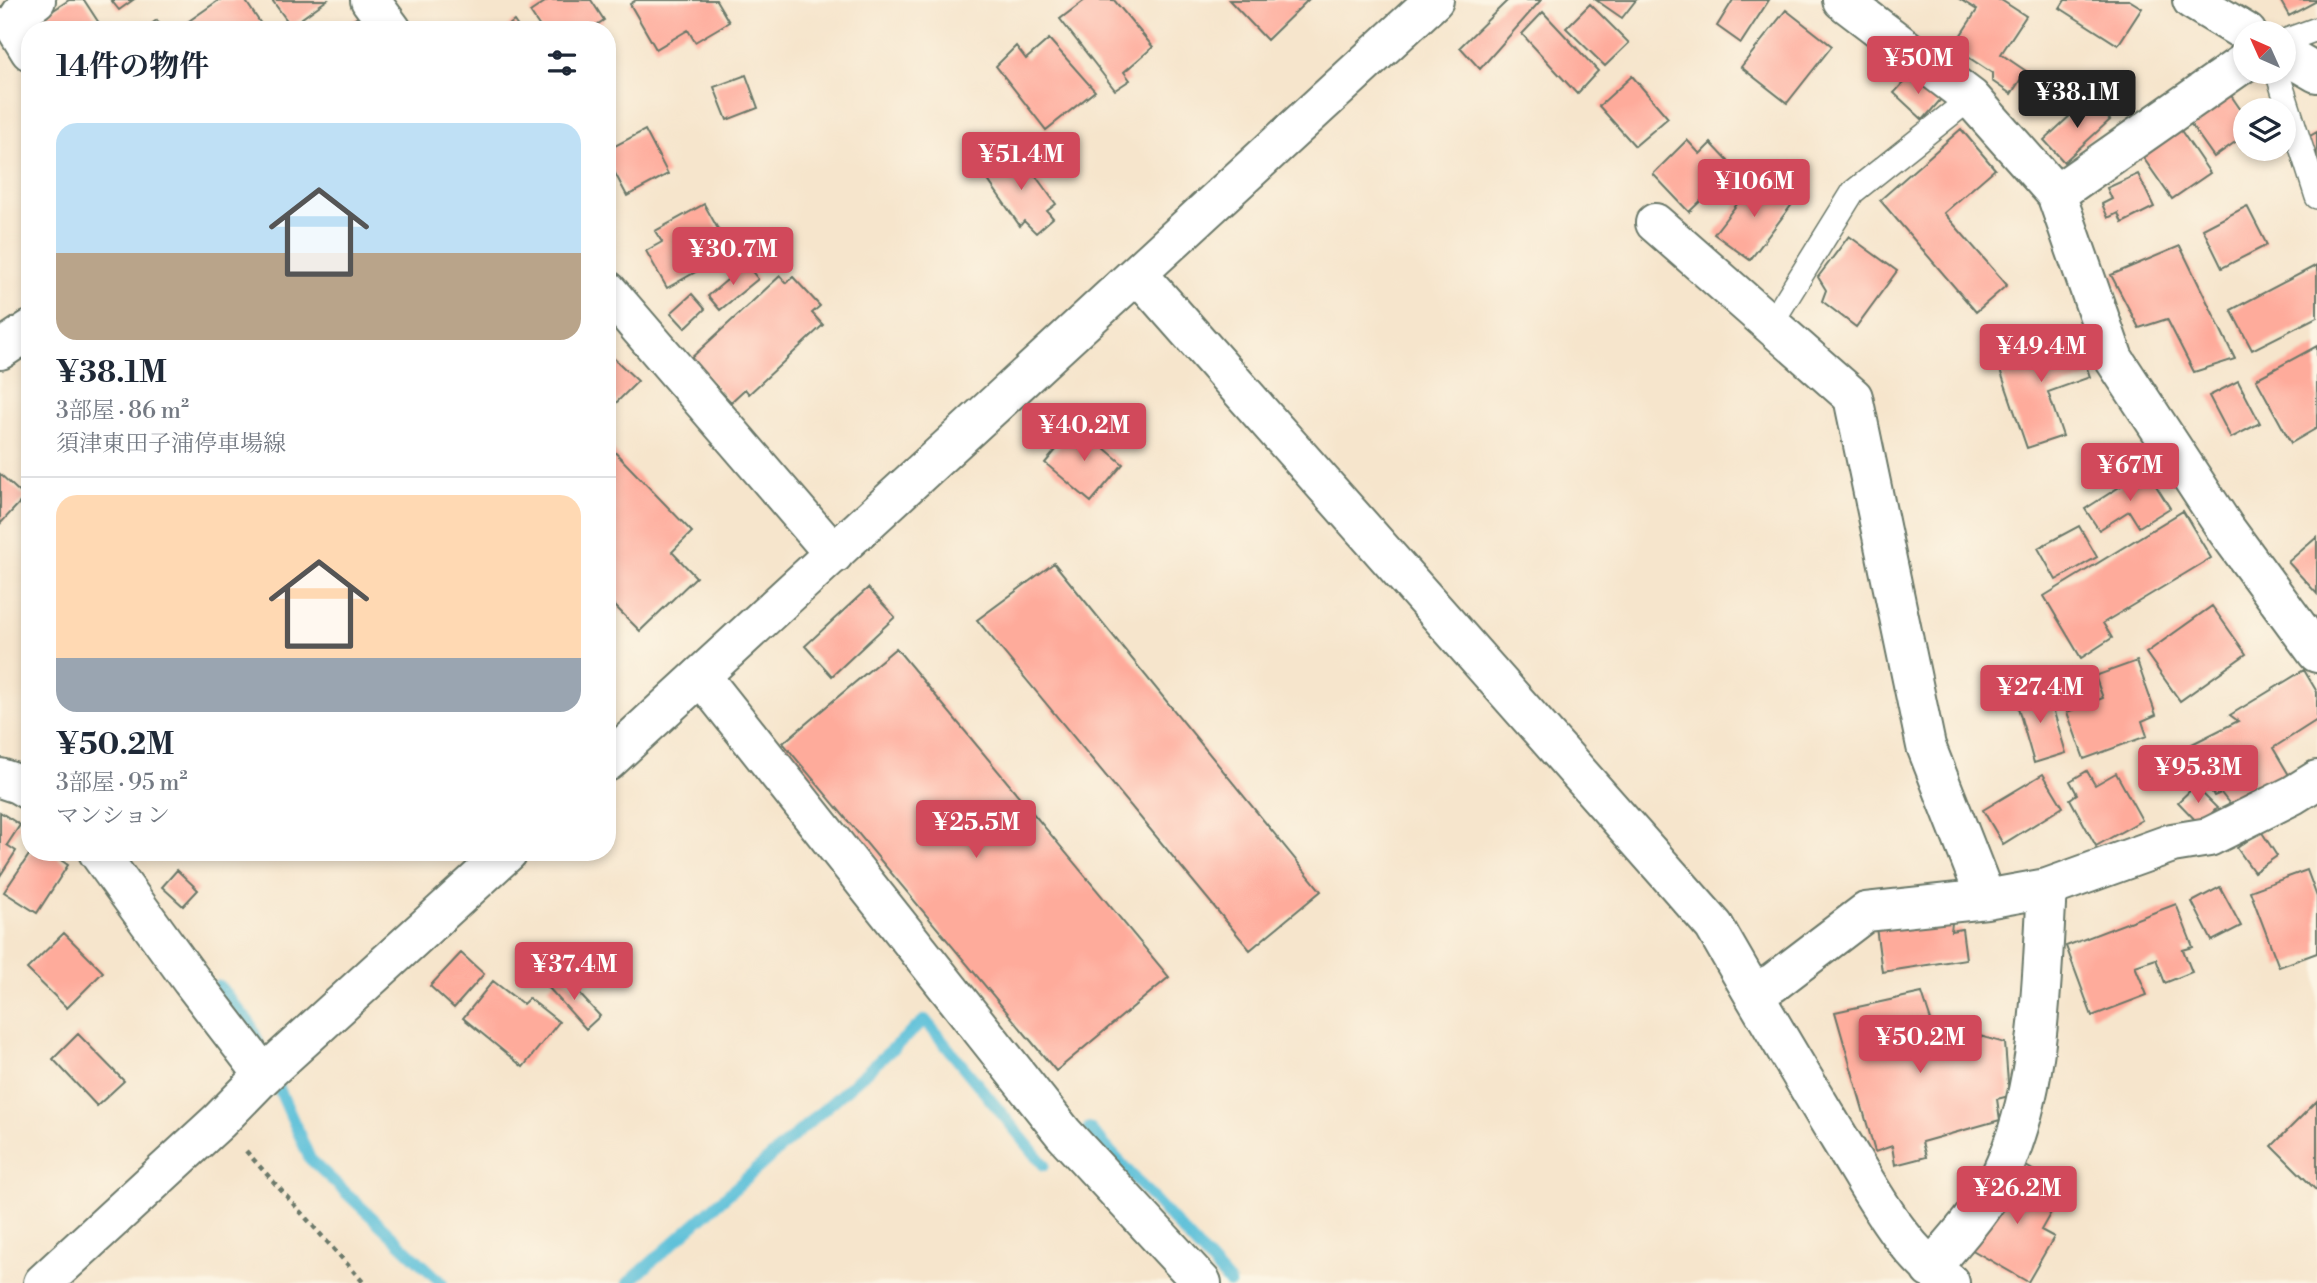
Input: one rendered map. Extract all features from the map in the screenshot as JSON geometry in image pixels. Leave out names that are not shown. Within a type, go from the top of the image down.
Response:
[{"type":"street","points":[[21,37],[13,25],[25,8],[36,0]]},
{"type":"street","points":[[370,0],[385,21]]},
{"type":"street","points":[[616,754],[1434,0]]},
{"type":"street","points":[[1842,0],[1971,99],[2056,194],[2114,359],[2225,528],[2317,653]]},
{"type":"street","points":[[2192,0],[2233,25]]},
{"type":"street","points":[[2296,61],[2317,73]]},
{"type":"street","points":[[2056,194],[2233,70]]},
{"type":"street","points":[[1655,223],[1853,397],[1926,746],[1986,899]]},
{"type":"street","points":[[1138,274],[1714,926],[1892,1223],[1940,1276],[1958,1238],[2000,1178],[2019,1128],[2039,1029],[2047,888]]},
{"type":"street","points":[[616,300],[834,554]]},
{"type":"street","points":[[0,350],[21,336]]},
{"type":"street","points":[[701,676],[1064,1134],[1202,1283]]},
{"type":"street","points":[[0,778],[21,786]]},
{"type":"street","points":[[1752,992],[1773,983],[1866,912],[1986,899],[2047,888],[2172,843],[2209,837],[2317,780]]},
{"type":"street","points":[[105,861],[264,1075]]},
{"type":"street","points":[[43,1283],[219,1121],[264,1075],[498,861]]},
{"type":"lane","points":[[2296,37],[2317,29]]},
{"type":"lane","points":[[2281,84],[2317,197]]},
{"type":"lane","points":[[1771,324],[1853,192],[1971,99]]},
{"type":"path","points":[[219,1121],[364,1283]]},
{"type":"building","points":[[69,0],[84,0],[98,21],[37,21]]},
{"type":"building","points":[[111,0],[133,0],[119,10]]},
{"type":"building","points":[[219,0],[245,0],[259,21],[189,21]]},
{"type":"building","points":[[272,0],[327,0],[298,21],[287,21]]},
{"type":"building","points":[[548,0],[591,0],[604,20],[536,21],[530,12]]},
{"type":"building","points":[[636,0],[716,0],[729,22],[695,42],[688,30],[656,49],[630,4]]},
{"type":"building","points":[[1085,0],[1114,0],[1153,47],[1124,72],[1130,80],[1115,90],[1060,19]]},
{"type":"building","points":[[1229,0],[1308,0],[1267,40]]},
{"type":"building","points":[[1508,0],[1541,0],[1480,69],[1460,47]]},
{"type":"building","points":[[1596,0],[1636,0],[1622,18]]},
{"type":"building","points":[[1733,0],[1769,0],[1741,43],[1717,26]]},
{"type":"building","points":[[1961,0],[2001,0],[2026,16],[2001,54],[2026,71],[2011,94],[1992,81],[1992,73],[1953,47],[1977,10]]},
{"type":"building","points":[[2065,0],[2129,0],[2142,8],[2118,45],[2060,8]]},
{"type":"building","points":[[2280,0],[2317,0],[2317,1],[2289,16]]},
{"type":"building","points":[[1590,4],[1629,43],[1605,66],[1566,28]]},
{"type":"building","points":[[1786,10],[1832,46],[1787,103],[1741,67]]},
{"type":"building","points":[[1543,12],[1598,71],[1577,94],[1522,34]]},
{"type":"building","points":[[361,15],[365,21],[352,21]]},
{"type":"building","points":[[1049,39],[1095,91],[1046,130],[996,66],[1016,46],[1026,59]]},
{"type":"building","points":[[1913,72],[1942,98],[1923,120],[1894,93]]},
{"type":"building","points":[[746,75],[758,108],[727,120],[714,87]]},
{"type":"building","points":[[1632,76],[1668,118],[1635,146],[1599,106]]},
{"type":"building","points":[[2230,94],[2233,98],[2233,144],[2214,157],[2190,123]]},
{"type":"building","points":[[2089,98],[2110,120],[2064,162],[2044,140]]},
{"type":"building","points":[[1961,129],[1995,169],[1944,213],[2007,285],[1976,312],[1880,200]]},
{"type":"building","points":[[2180,129],[2210,173],[2172,199],[2142,156]]},
{"type":"building","points":[[645,130],[668,174],[627,196],[616,175],[616,145]]},
{"type":"building","points":[[2317,132],[2317,162],[2305,139]]},
{"type":"building","points":[[1687,140],[1700,154],[1711,143],[1729,162],[1707,183],[1713,189],[1689,212],[1653,174]]},
{"type":"building","points":[[1018,152],[1056,204],[1047,211],[1053,218],[1036,233],[1024,221],[1020,226],[983,173]]},
{"type":"building","points":[[2138,174],[2154,207],[2122,223],[2118,213],[2108,218],[2102,204],[2112,199],[2107,188]]},
{"type":"building","points":[[1758,177],[1793,203],[1750,260],[1714,234]]},
{"type":"building","points":[[704,204],[731,252],[667,288],[646,251],[662,242],[655,231]]},
{"type":"building","points":[[2247,206],[2267,245],[2222,268],[2203,229]]},
{"type":"building","points":[[1849,236],[1897,271],[1856,327],[1822,301],[1826,290],[1818,277]]},
{"type":"building","points":[[2180,246],[2235,359],[2194,372],[2167,319],[2139,328],[2111,275]]},
{"type":"building","points":[[746,264],[758,279],[720,310],[708,296]]},
{"type":"building","points":[[2317,265],[2317,317],[2252,350],[2231,310]]},
{"type":"building","points":[[780,276],[786,283],[793,277],[820,306],[812,313],[823,325],[749,394],[745,389],[731,402],[690,359]]},
{"type":"building","points":[[692,294],[705,309],[685,328],[671,313]]},
{"type":"building","points":[[2074,331],[2090,377],[2048,392],[2063,436],[2027,448],[1996,358]]},
{"type":"building","points":[[2317,346],[2317,428],[2291,443],[2256,379]]},
{"type":"building","points":[[616,360],[638,381],[616,403]]},
{"type":"building","points":[[2238,381],[2260,423],[2231,438],[2209,396]]},
{"type":"building","points":[[1077,425],[1123,464],[1091,502],[1045,463]]},
{"type":"building","points":[[616,453],[692,532],[672,552],[696,577],[640,631],[616,607]]},
{"type":"building","points":[[2146,470],[2170,508],[2139,527],[2129,511],[2099,530],[2085,509]]},
{"type":"building","points":[[0,474],[21,493],[21,501],[0,524]]},
{"type":"building","points":[[2183,511],[2211,558],[2103,623],[2112,638],[2081,658],[2044,596]]},
{"type":"building","points":[[2079,526],[2097,557],[2056,580],[2038,548]]},
{"type":"building","points":[[2317,537],[2317,594],[2288,562]]},
{"type":"building","points":[[1054,563],[1321,891],[1250,950],[977,620]]},
{"type":"building","points":[[868,588],[895,617],[832,676],[805,646]]},
{"type":"building","points":[[2212,606],[2246,654],[2180,701],[2146,653]]},
{"type":"building","points":[[896,648],[1169,977],[1056,1071],[783,743]]},
{"type":"building","points":[[2137,661],[2156,715],[2142,721],[2147,736],[2084,759],[2067,712],[2103,698],[2095,676]]},
{"type":"building","points":[[2304,670],[2317,692],[2317,720],[2273,748],[2289,775],[2236,812],[2221,793],[2214,796],[2186,747],[2238,721],[2230,715]]},
{"type":"building","points":[[2047,688],[2066,753],[2034,763],[2015,697]]},
{"type":"building","points":[[2087,771],[2095,785],[2116,773],[2142,820],[2096,846],[2070,799],[2077,794],[2070,781]]},
{"type":"building","points":[[2043,774],[2063,807],[2003,844],[1983,810]]},
{"type":"building","points":[[2195,786],[2217,808],[2200,825],[2178,802]]},
{"type":"building","points":[[0,812],[20,825],[7,845],[16,851],[0,876]]},
{"type":"building","points":[[2261,831],[2277,856],[2254,872],[2237,848]]},
{"type":"building","points":[[25,861],[62,861],[68,865],[37,913],[4,892]]},
{"type":"building","points":[[177,870],[198,890],[183,906],[162,887]]},
{"type":"building","points":[[2307,870],[2317,897],[2317,953],[2279,967],[2250,891]]},
{"type":"building","points":[[2220,887],[2241,926],[2212,941],[2192,902]]},
{"type":"building","points":[[2176,904],[2193,947],[2183,950],[2192,972],[2165,983],[2156,959],[2135,966],[2147,995],[2092,1016],[2066,946]]},
{"type":"building","points":[[1953,915],[1951,931],[1962,929],[1966,959],[1882,972],[1876,927]]},
{"type":"building","points":[[64,933],[103,972],[67,1008],[27,969]]},
{"type":"building","points":[[461,953],[484,974],[454,1008],[430,986]]},
{"type":"building","points":[[562,975],[600,1016],[586,1029],[548,987]]},
{"type":"building","points":[[493,981],[523,1004],[529,998],[559,1022],[523,1067],[463,1018]]},
{"type":"building","points":[[1922,993],[1935,1033],[1951,1028],[2005,1043],[2009,1096],[1997,1099],[2000,1120],[1922,1142],[1926,1157],[1895,1165],[1892,1146],[1875,1152],[1835,1012]]},
{"type":"building","points":[[78,1034],[124,1081],[97,1106],[53,1059]]},
{"type":"building","points":[[2317,1101],[2317,1191],[2272,1146]]},
{"type":"building","points":[[2019,1162],[2043,1176],[2035,1190],[2057,1202],[2041,1230],[2054,1237],[2028,1282],[1969,1248]]},
{"type":"waterway","points":[[219,986],[250,1023],[258,1042]]},
{"type":"waterway","points":[[628,1283],[925,1020],[1044,1165]]},
{"type":"waterway","points":[[273,1075],[310,1159],[442,1283]]},
{"type":"waterway","points":[[1089,1128],[1230,1283]]}]
